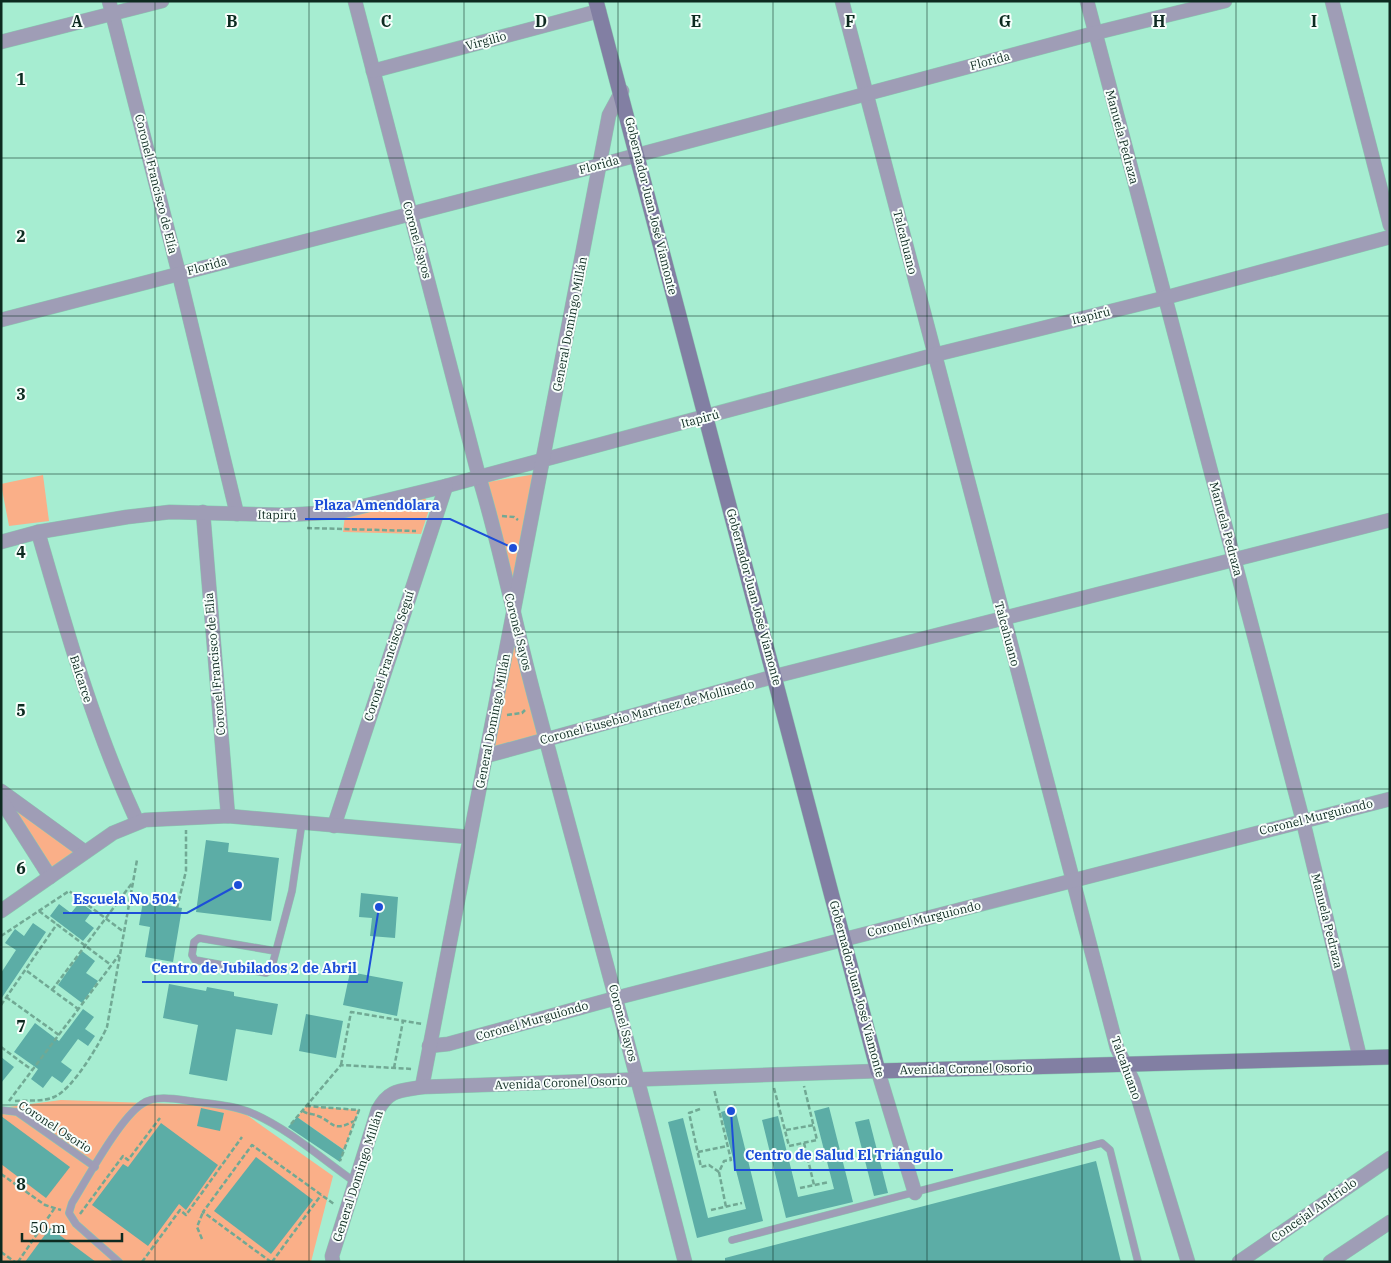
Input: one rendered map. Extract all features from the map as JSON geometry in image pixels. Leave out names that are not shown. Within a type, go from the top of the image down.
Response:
[{"type":"street","points":[[1,42],[110,8],[162,1]]},
{"type":"street","name":"Coronel Sayos","points":[[355,1],[409,212],[491,516],[535,700],[639,1081],[685,1262]]},
{"type":"street","name":"Talcahuano","points":[[842,1],[1117,1048],[1133,1081],[1188,1262]]},
{"type":"street","name":"Manuela Pedraza","points":[[1087,1],[1303,821],[1360,1058]]},
{"type":"street","name":"Florida","points":[[1,320],[1095,33],[1225,1]]},
{"type":"street","points":[[1332,1],[1390,225]]},
{"type":"street","name":"Virgilio","points":[[372,71],[598,6]]},
{"type":"street","name":"Gobernador Juan José Viamonte","points":[[598,6],[622,91],[705,418],[776,676],[843,940],[878,1071],[915,1193]]},
{"type":"street","name":"Coronel Francisco de Elía","points":[[110,8],[179,274],[237,514]]},
{"type":"street","name":"General Domingo Millán","points":[[330,1260],[374,1119],[384,1098],[393,1092],[422,1087],[609,115],[622,91]]},
{"type":"street","name":"Itapirú","points":[[1,542],[38,532],[127,517],[202,512],[308,515],[339,512],[446,486],[934,355],[1164,298],[1390,237]]},
{"type":"street","name":"Coronel Francisco Seguí","points":[[334,826],[446,486]]},
{"type":"street","name":"Coronel Francisco de Elía","points":[[202,512],[228,816]]},
{"type":"street","name":"Coronel Eusebio Martínez de Mollinedo","points":[[486,756],[776,676],[1390,520]]},
{"type":"street","name":"Balcarce","points":[[38,532],[80,679],[113,770],[137,822]]},
{"type":"street","points":[[1,791],[85,852]]},
{"type":"street","name":"Coronel Murguiondo","points":[[429,1046],[448,1044],[616,998],[1390,799]]},
{"type":"street","points":[[1,800],[50,877]]},
{"type":"street","points":[[1,911],[113,833],[137,822],[186,816],[228,816],[469,837]]},
{"type":"street","name":"Avenida Coronel Osorio","points":[[422,1087],[639,1081],[878,1071],[1390,1057]]},
{"type":"street","name":"Concejal Andriolo","points":[[1239,1262],[1390,1158]]},
{"type":"street","points":[[1330,1262],[1390,1222]]},
{"type":"lane","points":[[275,951],[198,938],[194,942],[192,955],[195,960],[266,973],[271,970],[292,891],[302,822]]},
{"type":"lane","points":[[119,1262],[74,1222],[70,1211],[72,1203],[131,1113],[143,1102],[174,1098],[238,1109],[253,1114],[284,1132],[355,1182]]},
{"type":"lane","name":"Coronel Osorio","points":[[1,1110],[16,1112],[95,1167]]},
{"type":"lane","points":[[732,1240],[1102,1143],[1110,1150],[1138,1262]]},
{"type":"path","points":[[491,516],[514,517],[522,524],[531,525]]},
{"type":"path","points":[[302,528],[430,532]]},
{"type":"path","points":[[494,716],[522,714],[535,700]]},
{"type":"path","points":[[177,908],[186,871],[186,816]]},
{"type":"path","points":[[4,1101],[53,1098],[63,1091],[98,1047],[107,1027],[137,860]]},
{"type":"path","points":[[52,990],[133,880]]},
{"type":"path","points":[[1,936],[69,891],[124,932]]},
{"type":"path","points":[[39,911],[111,965]]},
{"type":"path","points":[[1,1005],[57,924]]},
{"type":"path","points":[[9,1101],[120,954]]},
{"type":"path","points":[[26,970],[78,1009]]},
{"type":"path","points":[[6,997],[59,1035]]},
{"type":"path","points":[[284,1132],[341,1065],[351,1012],[433,1026]]},
{"type":"path","points":[[394,1068],[403,1021]]},
{"type":"path","points":[[1,1047],[32,1071]]},
{"type":"path","points":[[341,1065],[424,1070]]},
{"type":"path","points":[[771,1076],[789,1146],[817,1140],[802,1074]]},
{"type":"path","points":[[711,1078],[731,1160],[724,1162],[719,1172],[726,1207]]},
{"type":"path","points":[[306,1106],[359,1110],[337,1169]]},
{"type":"path","points":[[700,1109],[689,1113],[701,1167],[709,1165],[719,1172]]},
{"type":"path","points":[[302,1111],[306,1114],[319,1116],[332,1126],[339,1127],[355,1120]]},
{"type":"path","points":[[74,1222],[123,1156],[128,1160],[160,1118]]},
{"type":"path","points":[[785,1130],[814,1125]]},
{"type":"path","points":[[142,1262],[180,1210],[186,1215],[242,1137]]},
{"type":"path","points":[[804,1142],[814,1185]]},
{"type":"path","points":[[202,1239],[197,1227],[203,1212],[252,1145],[345,1212]]},
{"type":"path","points":[[698,1152],[728,1146]]},
{"type":"path","points":[[1,1174],[54,1209],[70,1211]]},
{"type":"path","points":[[800,1188],[829,1182]]},
{"type":"path","points":[[203,1212],[271,1262],[321,1195]]},
{"type":"path","points":[[711,1210],[742,1203]]},
{"type":"path","points":[[1,1252],[16,1262],[54,1209]]},
{"type":"shaded area","points":[[536,474],[514,614],[488,482]]},
{"type":"shaded area","points":[[43,475],[49,521],[9,526],[1,484]]},
{"type":"shaded area","points":[[418,497],[425,498],[430,507],[421,534],[343,532],[345,515]]},
{"type":"shaded area","points":[[514,614],[545,739],[486,756]]},
{"type":"shaded area","points":[[1,791],[85,852],[50,877]]},
{"type":"shaded area","points":[[61,1100],[234,1106],[333,1176],[311,1262],[1,1262],[1,1108]]},
{"type":"shaded area","points":[[306,1106],[359,1110],[344,1150],[297,1117]]},
{"type":"building","points":[[206,840],[229,843],[228,852],[279,858],[271,921],[196,912]]},
{"type":"building","points":[[361,893],[398,897],[395,938],[370,936],[372,918],[359,917]]},
{"type":"building","points":[[143,901],[182,908],[173,962],[145,957],[150,927],[139,925]]},
{"type":"building","points":[[80,902],[92,911],[85,921],[94,928],[83,941],[50,916],[59,904],[71,913]]},
{"type":"building","points":[[33,923],[46,932],[1,999],[1,973],[16,950],[5,943],[15,929],[24,936]]},
{"type":"building","points":[[82,951],[95,961],[86,973],[98,981],[82,1003],[58,985]]},
{"type":"building","points":[[350,972],[403,982],[397,1016],[343,1005]]},
{"type":"building","points":[[169,984],[206,991],[207,987],[234,992],[234,996],[278,1004],[272,1035],[236,1029],[227,1081],[189,1074],[198,1025],[163,1018]]},
{"type":"building","points":[[83,1009],[94,1017],[85,1029],[95,1036],[88,1046],[78,1039],[61,1062],[72,1070],[62,1083],[52,1076],[43,1088],[31,1079],[38,1069],[14,1052],[35,1023],[59,1041]]},
{"type":"building","points":[[306,1014],[343,1021],[336,1058],[299,1051]]},
{"type":"building","points":[[1,1057],[14,1067],[1,1083]]},
{"type":"building","points":[[829,1107],[853,1202],[786,1218],[762,1120],[778,1116],[798,1197],[834,1189],[814,1111]]},
{"type":"building","points":[[201,1108],[224,1113],[220,1131],[197,1126]]},
{"type":"building","points":[[735,1108],[763,1221],[697,1238],[668,1122],[683,1118],[708,1218],[746,1209],[721,1112]]},
{"type":"building","points":[[1,1116],[70,1167],[46,1198],[1,1164]]},
{"type":"building","points":[[297,1117],[344,1150],[340,1162],[288,1127]]},
{"type":"building","points":[[869,1119],[888,1193],[874,1196],[855,1122]]},
{"type":"building","points":[[161,1123],[218,1165],[186,1210],[179,1204],[148,1246],[92,1205],[123,1164],[128,1167]]},
{"type":"building","points":[[256,1157],[313,1200],[271,1254],[214,1211]]},
{"type":"building","points":[[1096,1161],[1121,1262],[725,1262],[725,1258]]},
{"type":"building","points":[[50,1228],[96,1262],[25,1262]]},
{"type":"place","name":"Plaza Amendolara","points":[[513,548]]},
{"type":"place","name":"Escuela No 504","points":[[238,885]]},
{"type":"place","name":"Centro de Jubilados 2 de Abril","points":[[379,907]]},
{"type":"place","name":"Centro de Salud El Triángulo","points":[[731,1111]]}]
